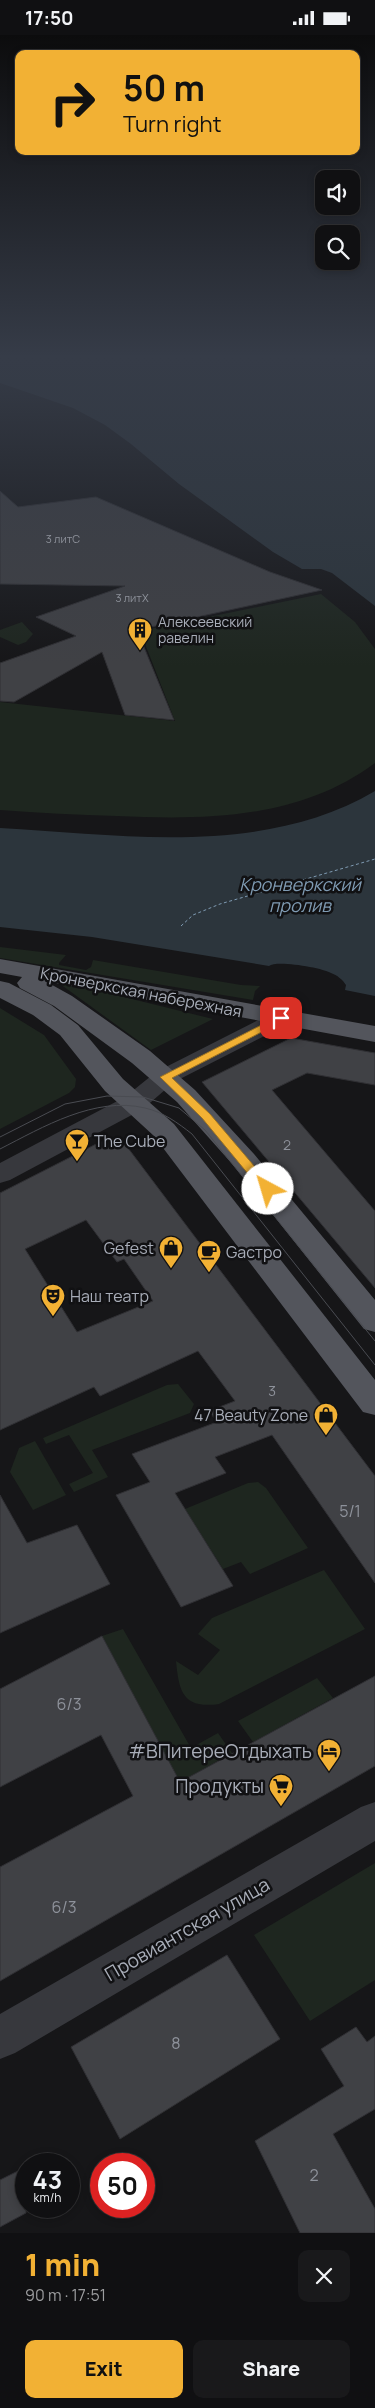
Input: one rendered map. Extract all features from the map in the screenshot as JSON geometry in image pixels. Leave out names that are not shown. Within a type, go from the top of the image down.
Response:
[{"type":"main road","name":"Кронверкская набережная","points":[[0,965],[375,1034]]},
{"type":"main road","points":[[0,970],[63,1001],[141,1057],[165,1077],[206,1116],[375,1321]]},
{"type":"main road","points":[[0,988],[42,1010],[69,1030],[109,1080],[164,1130],[375,1401]]},
{"type":"street","points":[[0,1174],[134,1103],[165,1077],[281,1018]]},
{"type":"street","name":"Провиантская улица","points":[[0,2038],[375,1819]]},
{"type":"shaded area","points":[[321,594],[355,622],[375,649],[375,763],[346,782],[316,795],[252,812],[218,816],[151,817],[0,810],[0,702],[175,721],[140,631]]},
{"type":"shaded area","points":[[22,622],[33,634],[26,642],[18,645],[0,637],[0,630]]},
{"type":"shaded area","points":[[0,947],[66,955],[59,965],[86,970],[91,967],[93,960],[241,985],[260,986],[255,991],[253,1000],[0,958]]},
{"type":"shaded area","points":[[63,982],[213,1019],[151,1050],[60,984]]},
{"type":"shaded area","points":[[0,1008],[44,1035],[76,1079],[75,1087],[69,1093],[0,1129]]},
{"type":"shaded area","points":[[178,1384],[194,1404],[190,1413],[92,1450],[108,1477],[74,1492],[69,1484],[93,1473],[69,1435],[46,1444],[43,1438],[167,1385]]},
{"type":"shaded area","points":[[35,1441],[66,1495],[33,1510],[10,1472],[19,1448]]},
{"type":"shaded area","points":[[258,1482],[266,1488],[308,1548],[250,1574],[241,1562],[223,1569],[185,1509],[248,1483]]},
{"type":"shaded area","points":[[324,1570],[365,1629],[219,1704],[198,1704],[190,1701],[185,1696],[181,1690],[176,1661],[198,1675],[220,1650],[198,1634],[212,1618]]},
{"type":"shaded area","points":[[123,1629],[191,1748],[218,1733],[232,1753],[180,1782],[102,1636]]},
{"type":"shaded area","points":[[317,1678],[333,1698],[253,1742],[238,1721]]},
{"type":"shaded area","points":[[375,1863],[375,1980],[310,2021],[254,1935]]},
{"type":"water","points":[[151,461],[375,461],[375,606],[332,573],[321,569],[302,569],[273,552],[179,484]]},
{"type":"water","name":"Кронверкский пролив","points":[[375,791],[375,996],[345,990],[346,985],[338,976],[310,967],[290,964],[274,964],[269,966],[92,937],[0,927],[0,828],[144,837],[240,834],[287,826],[332,812]]},
{"type":"building","points":[[0,491],[18,507],[96,497],[270,572],[322,590],[137,630],[174,720],[125,715],[102,652],[14,702],[0,701],[0,663],[76,636],[36,617],[125,586],[0,584]]},
{"type":"building","points":[[291,1038],[375,1053],[375,1085],[307,1073],[272,1090],[375,1211],[375,1288],[202,1082]]},
{"type":"building","points":[[108,1138],[122,1140],[375,1476],[375,1583],[272,1435],[215,1457],[226,1473],[175,1493],[233,1586],[181,1607],[116,1495],[150,1482],[132,1454],[217,1422],[209,1411],[235,1401],[198,1351],[100,1396],[94,1387],[0,1430],[0,1193]],"holes":[[[86,1220],[117,1262],[124,1259],[153,1301],[77,1332],[25,1249]]]},
{"type":"building","points":[[0,1495],[27,1543],[77,1525],[110,1584],[0,1633]]},
{"type":"building","points":[[102,1636],[180,1782],[375,1676],[375,1766],[0,1981],[0,1867],[133,1796],[101,1735],[0,1787],[0,1689]]},
{"type":"building","points":[[227,1955],[280,2039],[120,2139],[71,2047]]},
{"type":"building","points":[[356,2027],[367,2042],[375,2036],[375,2109],[333,2134],[375,2209],[375,2233],[300,2233],[255,2141],[344,2086],[321,2049]]},
{"type":"building","points":[[15,2172],[15,2218],[17,2218],[0,2227],[0,2180]]},
{"type":"ferry route","points":[[181,926],[193,915],[220,904],[375,859]]},
{"type":"tram line","points":[[0,1137],[65,1104],[107,1096],[143,1097],[179,1108],[205,1130],[375,1341]]},
{"type":"tram line","points":[[0,1149],[52,1123],[88,1110],[107,1106],[126,1105],[145,1108],[170,1118],[192,1134],[375,1365]]},
{"type":"place","name":"Алексеевский равелин","points":[[140,651]]},
{"type":"place","name":"The Cube","points":[[77,1162]]},
{"type":"place","name":"Gefest","points":[[171,1269]]},
{"type":"place","name":"Gастро","points":[[209,1273]]},
{"type":"place","name":"Наш театр","points":[[53,1317]]},
{"type":"place","name":"47 Beauty Zone","points":[[326,1436]]},
{"type":"place","name":"#ВПитереОтдыхать","points":[[329,1772]]},
{"type":"place","name":"Продукты","points":[[281,1807]]},
{"type":"route","points":[[268,1189],[206,1116],[165,1077],[281,1018]]}]
